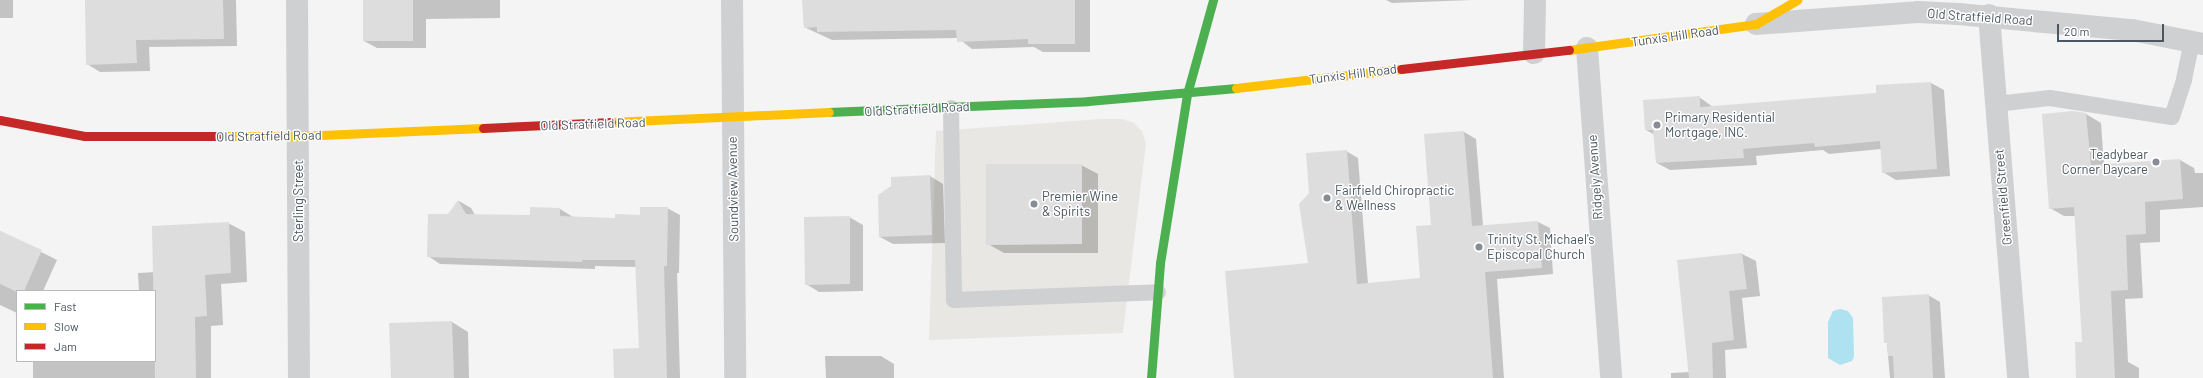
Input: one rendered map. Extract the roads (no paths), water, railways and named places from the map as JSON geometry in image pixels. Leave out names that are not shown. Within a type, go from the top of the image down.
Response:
[{"type":"street","name":"Sterling Street","points":[[297,0],[299,378]]},
{"type":"street","name":"Soundview Avenue","points":[[732,0],[735,378]]},
{"type":"street","points":[[1151,378],[1160,263],[1187,94],[1214,0]]},
{"type":"street","points":[[1534,53],[1535,0]]},
{"type":"street","name":"Tunxis Hill Road","points":[[1187,94],[1587,48],[1756,24],[1797,0]]},
{"type":"street","name":"Old Stratfield Road","points":[[1756,24],[1917,6],[1989,16],[2132,30],[2197,43]]},
{"type":"street","name":"Greenfield Street","points":[[1989,16],[2018,378]]},
{"type":"street","name":"Ridgely Avenue","points":[[1587,48],[1589,106],[1611,378]]},
{"type":"street","name":"Old Stratfield Road","points":[[0,120],[85,136],[298,136],[951,108],[1187,94]]},
{"type":"lane","points":[[1996,104],[2050,98],[2172,117],[2197,43]]},
{"type":"lane","points":[[951,108],[954,300],[1158,292]]},
{"type":"water","points":[[1840,309],[1848,311],[1853,318],[1854,357],[1852,361],[1840,365],[1828,358],[1828,322],[1833,311]]},
{"type":"place","name":"Primary Residential Mortgage, INC.","points":[[1657,125]]},
{"type":"place","name":"Teadybear Corner Daycare","points":[[2156,162]]},
{"type":"place","name":"Fairfield Chiropractic & Wellness","points":[[1327,198]]},
{"type":"place","name":"Premier Wine & Spirits","points":[[1034,204]]},
{"type":"place","name":"Trinity St. Michael's Episcopal Church","points":[[1479,247]]}]
